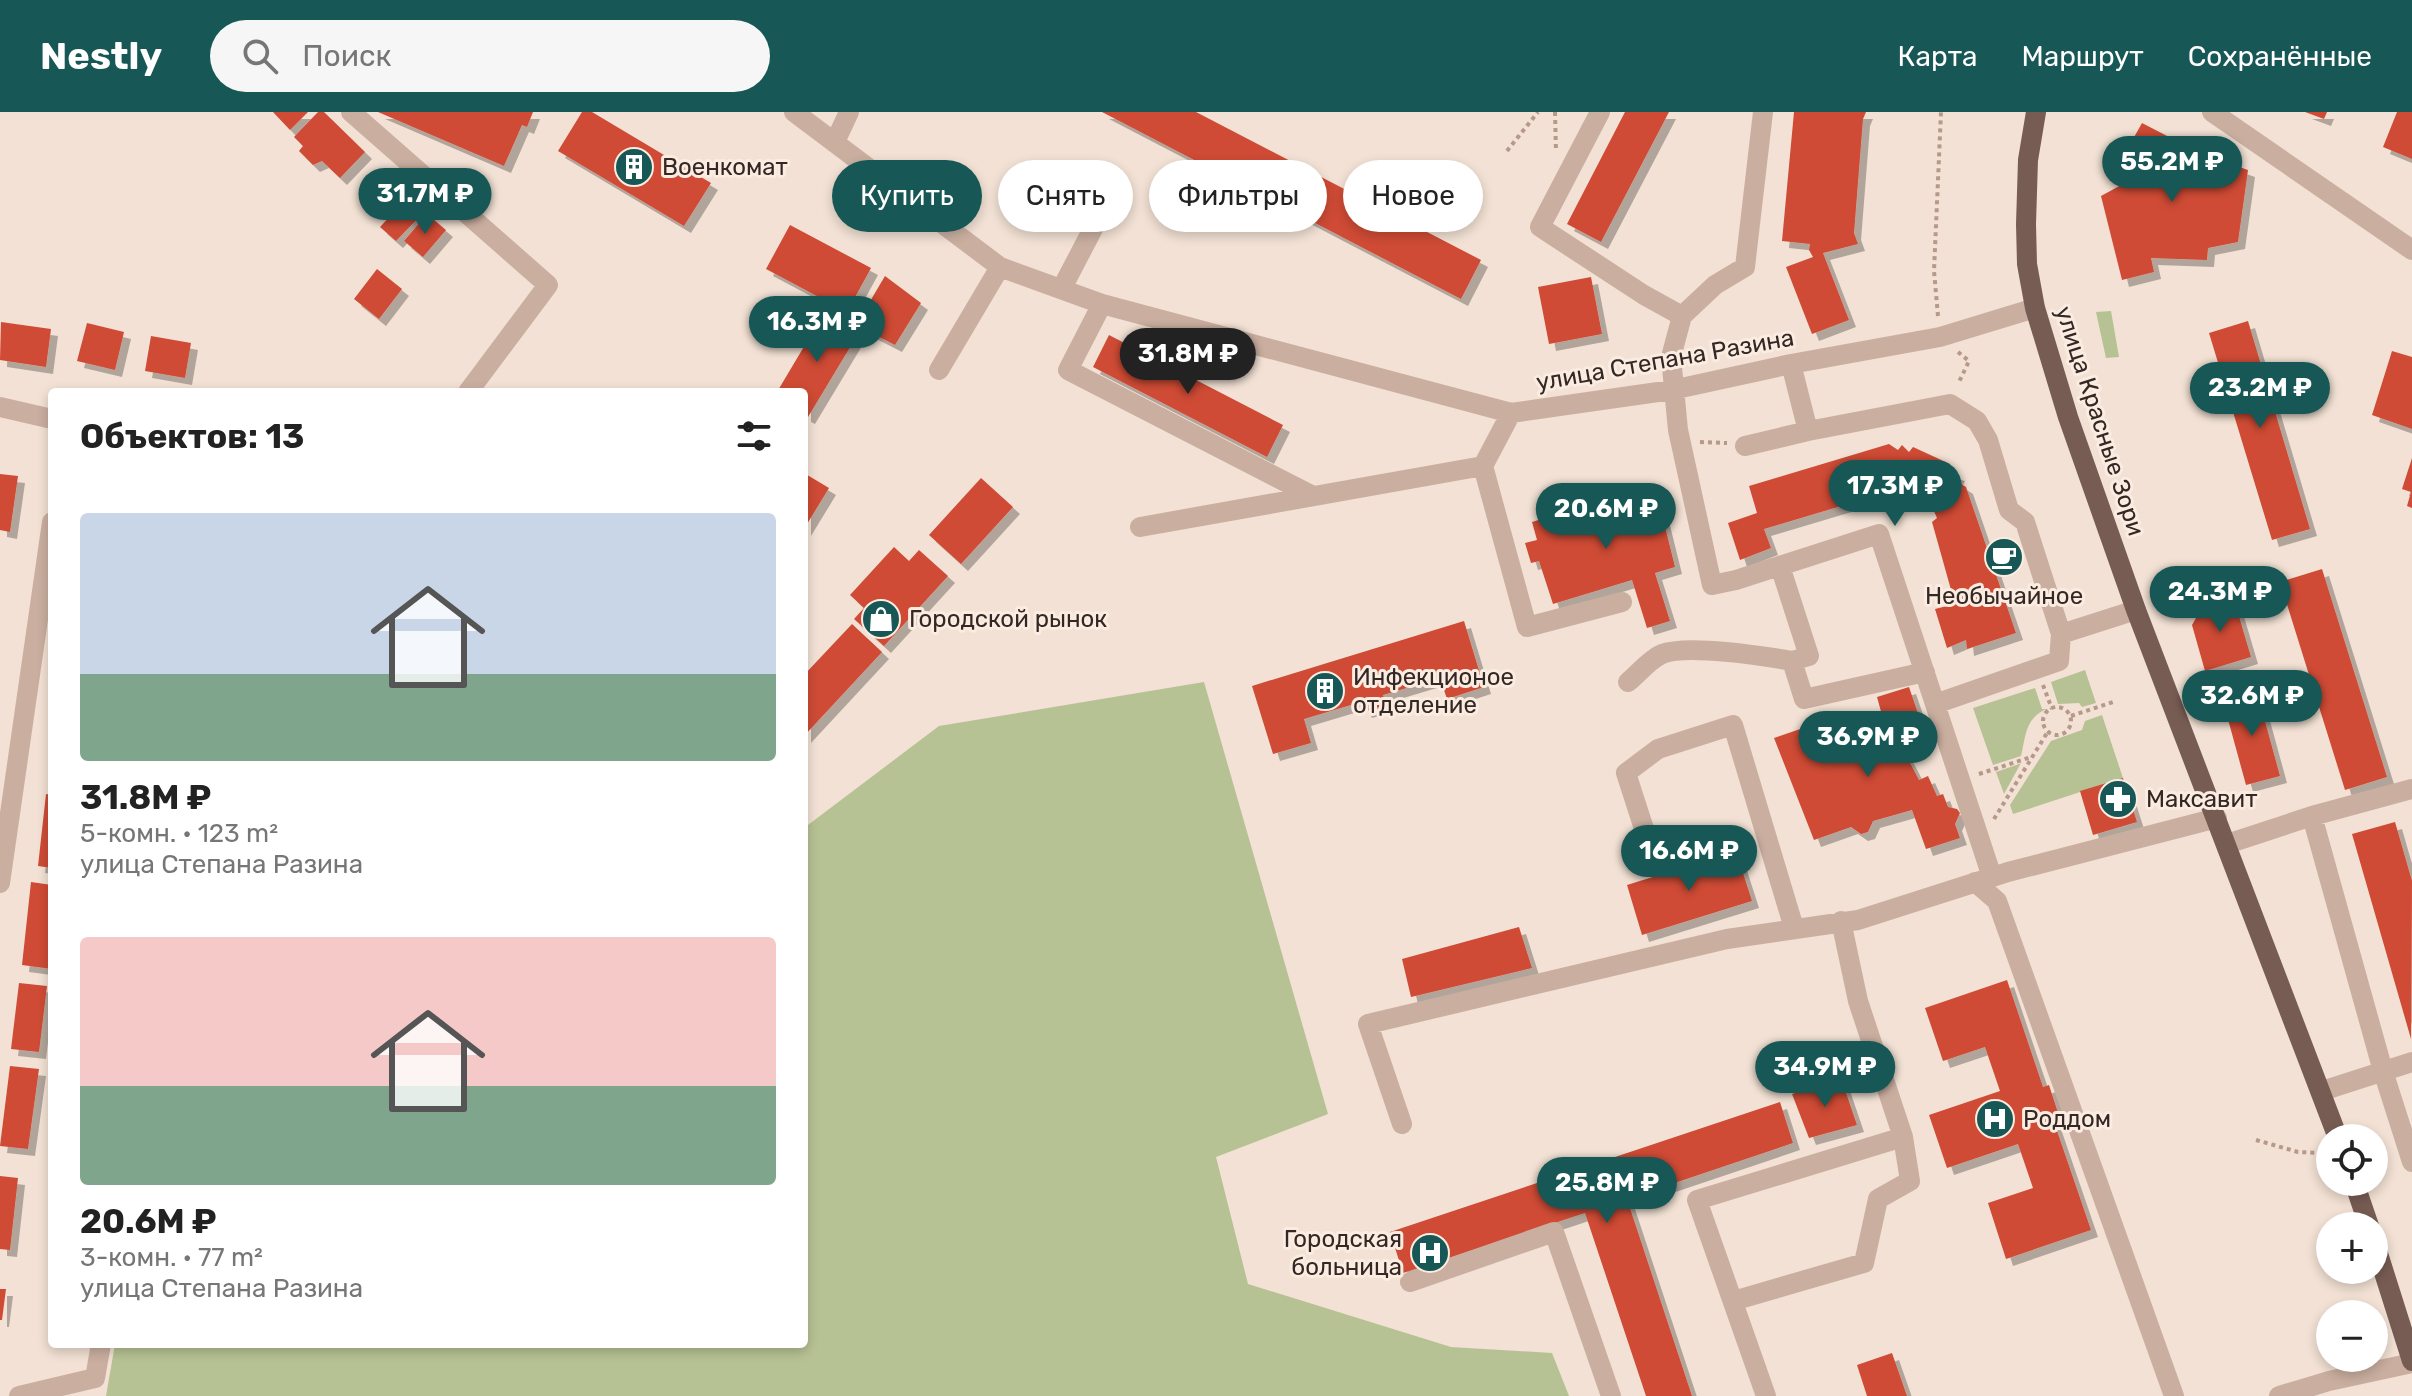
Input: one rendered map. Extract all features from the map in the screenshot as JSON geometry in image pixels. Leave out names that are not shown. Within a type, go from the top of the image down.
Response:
[{"type":"main road","name":"улица Красные Зори","points":[[2036,112],[2028,160],[2026,224],[2027,264],[2035,308],[2068,417],[2136,610],[2322,1091],[2328,1124]]},
{"type":"main road","points":[[2388,1284],[2412,1362]]},
{"type":"street","points":[[351,112],[548,285],[471,388]]},
{"type":"street","name":"улица Степана Разина","points":[[794,112],[1000,267],[1102,304],[1511,413],[1672,390],[1791,364],[1940,337],[2035,308]]},
{"type":"street","points":[[835,142],[849,112]]},
{"type":"street","points":[[1600,112],[1540,227],[1682,316]]},
{"type":"street","points":[[1763,112],[1745,267],[1715,285],[1682,316],[1671,357],[1672,390],[1681,444],[1712,585],[1879,534],[1980,841],[1984,879],[1997,901],[2174,1396]]},
{"type":"street","points":[[2217,113],[2412,250]]},
{"type":"street","points":[[1062,288],[1091,232]]},
{"type":"street","points":[[939,370],[1000,267]]},
{"type":"street","points":[[1102,304],[1068,370],[1311,495]]},
{"type":"street","points":[[1791,364],[1808,431]]},
{"type":"street","points":[[1745,446],[1950,404],[1977,421],[1988,440],[2009,510],[2025,522],[2061,634],[2059,661],[1935,704]]},
{"type":"street","points":[[0,407],[48,418]]},
{"type":"street","points":[[1511,413],[1483,466],[1527,627],[1622,602]]},
{"type":"street","points":[[1140,527],[1483,466]]},
{"type":"street","points":[[0,883],[48,550]]},
{"type":"street","points":[[1628,682],[1661,654],[1749,653],[1792,661],[1809,656],[1780,566]]},
{"type":"street","points":[[2061,634],[2136,610]]},
{"type":"street","points":[[1792,661],[1804,699],[1925,672]]},
{"type":"street","points":[[1655,863],[1626,773],[1658,749],[1733,725],[1794,928]]},
{"type":"street","points":[[2227,844],[2312,816],[2412,789]]},
{"type":"street","points":[[2312,816],[2383,1071],[2412,1162]]},
{"type":"street","points":[[1402,1124],[1368,1024],[1727,939],[1858,920],[1984,879],[2217,818]]},
{"type":"street","points":[[1733,1301],[1864,1263],[1878,1199],[1910,1181],[1903,1137],[1858,1001],[1841,921]]},
{"type":"street","points":[[2322,1091],[2412,1062]]},
{"type":"street","points":[[1766,1396],[1697,1200],[1903,1137]]},
{"type":"street","points":[[1410,1282],[1554,1232],[1611,1396]]},
{"type":"street","points":[[19,1396],[95,1378],[100,1348]]},
{"type":"street","points":[[2279,1396],[2412,1362]]},
{"type":"path","points":[[1507,151],[1538,112]]},
{"type":"path","points":[[1941,112],[1934,271],[1940,337],[1969,361],[1959,382]]},
{"type":"path","points":[[1681,444],[1716,441],[1745,446]]},
{"type":"path","points":[[2071,716],[2116,701]]},
{"type":"path","points":[[2058,707],[2071,716],[2068,731],[2058,736],[2047,733],[2042,725],[2043,717],[2049,710],[2058,707]]},
{"type":"path","points":[[1980,841],[2047,733]]},
{"type":"path","points":[[1960,780],[2033,756]]},
{"type":"path","points":[[2256,1140],[2298,1152],[2316,1149]]},
{"type":"green space","points":[[2111,311],[2119,357],[2106,358],[2096,312]]},
{"type":"green space","points":[[2085,670],[2096,703],[2082,707],[2079,703],[2058,704],[2051,682]]},
{"type":"green space","points":[[1204,682],[1328,1114],[1216,1157],[1248,1284],[1451,1347],[1552,1353],[1569,1396],[106,1396],[114,1348],[808,1348],[808,825],[939,726]]},
{"type":"green space","points":[[2035,688],[2042,709],[2046,709],[2030,723],[2021,756],[1993,765],[1973,708]]},
{"type":"green space","points":[[2102,715],[2123,778],[2013,814],[2010,805],[2051,741],[2082,730],[2085,721]]},
{"type":"green space","points":[[2021,763],[2004,794],[1996,772]]},
{"type":"building","points":[[273,112],[308,112],[290,130]]},
{"type":"building","points":[[318,112],[324,112],[365,152],[340,178],[322,161],[313,165],[299,151],[303,146],[294,137]]},
{"type":"building","points":[[378,112],[533,112],[527,127],[522,125],[504,166]]},
{"type":"building","name":"Военкомат","points":[[582,112],[592,112],[711,183],[684,226],[558,151]]},
{"type":"building","points":[[1102,112],[1196,112],[1288,160],[1194,160]]},
{"type":"building","points":[[1625,112],[1669,112],[1601,242],[1567,224]]},
{"type":"building","points":[[1794,112],[1866,112],[1854,233],[1858,244],[1823,253],[1849,320],[1812,334],[1786,267],[1813,257],[1810,244],[1782,241]]},
{"type":"building","points":[[2305,112],[2327,112],[2324,119]]},
{"type":"building","points":[[2397,112],[2412,112],[2412,159],[2383,147]]},
{"type":"building","points":[[2142,123],[2204,155],[2248,170],[2238,242],[2208,248],[2207,260],[2151,258],[2154,272],[2122,280],[2101,196],[2123,184],[2119,164]]},
{"type":"building","points":[[1327,180],[1343,188],[1343,232],[1427,232],[1481,260],[1461,299],[1327,229]]},
{"type":"building","points":[[409,196],[425,211],[396,241],[380,227]]},
{"type":"building","points":[[427,214],[446,230],[423,257],[404,241]]},
{"type":"building","points":[[790,225],[871,268],[847,312],[766,269]]},
{"type":"building","points":[[377,269],[402,289],[379,319],[354,299]]},
{"type":"building","points":[[885,276],[921,303],[895,345],[856,325]]},
{"type":"building","points":[[1591,277],[1602,334],[1549,344],[1538,287]]},
{"type":"building","points":[[821,318],[855,339],[808,417],[808,388],[779,388]]},
{"type":"building","points":[[2248,321],[2310,529],[2272,540],[2209,333]]},
{"type":"building","points":[[1,322],[51,329],[46,367],[0,360]]},
{"type":"building","points":[[87,323],[124,332],[115,370],[77,361]]},
{"type":"building","points":[[1109,335],[1283,425],[1267,457],[1093,367]]},
{"type":"building","points":[[151,336],[191,343],[185,378],[145,371]]},
{"type":"building","points":[[2392,351],[2412,357],[2412,429],[2372,415]]},
{"type":"building","points":[[1889,444],[1898,450],[1902,445],[1909,452],[1913,447],[1950,464],[1948,471],[1958,474],[1955,480],[1966,487],[2016,633],[1967,649],[1966,640],[1947,648],[1935,609],[1955,604],[1932,522],[1937,518],[1929,500],[1899,483],[1876,488],[1878,495],[1764,529],[1771,548],[1740,560],[1728,523],[1757,513],[1749,486]]},
{"type":"building","points":[[2412,458],[2412,508],[2407,506],[2411,492],[2402,489]]},
{"type":"building","points":[[0,474],[18,476],[10,532],[0,530]]},
{"type":"building","points":[[808,475],[829,488],[808,522]]},
{"type":"building","points":[[981,478],[1013,507],[961,564],[929,535]]},
{"type":"building","points":[[1656,490],[1675,567],[1655,573],[1670,621],[1647,628],[1632,580],[1553,604],[1539,561],[1531,563],[1525,543],[1537,540],[1532,522],[1609,498],[1611,504]]},
{"type":"building","points":[[894,547],[909,561],[919,550],[948,576],[884,646],[854,619],[864,608],[850,595]]},
{"type":"building","points":[[2322,569],[2387,777],[2345,790],[2280,582]]},
{"type":"building","points":[[2233,596],[2251,657],[2205,671],[2192,625],[2204,604]]},
{"type":"building","name":"Инфекционое отделение","points":[[1464,621],[1484,687],[1447,699],[1440,678],[1383,695],[1386,705],[1365,711],[1361,702],[1304,719],[1311,743],[1273,754],[1252,686]]},
{"type":"building","points":[[852,624],[882,652],[808,732],[808,671]]},
{"type":"building","points":[[1909,687],[1924,731],[1915,734],[1920,748],[1905,753],[1919,780],[1928,776],[1937,796],[1943,794],[1948,807],[1960,813],[1955,824],[1960,838],[1926,849],[1912,810],[1873,821],[1868,832],[1861,834],[1851,827],[1814,840],[1774,738],[1806,727],[1820,759],[1888,737],[1877,697]]},
{"type":"building","points":[[2257,692],[2280,776],[2246,785],[2223,701]]},
{"type":"building","points":[[2123,778],[2137,822],[2093,835],[2080,791]]},
{"type":"building","points":[[46,794],[48,867],[38,866]]},
{"type":"building","points":[[2395,822],[2412,881],[2411,1039],[2352,834]]},
{"type":"building","points":[[1736,851],[1752,901],[1642,935],[1627,885]]},
{"type":"building","points":[[31,882],[48,884],[48,968],[22,965]]},
{"type":"building","points":[[1519,927],[1532,968],[1411,997],[1402,959]]},
{"type":"building","name":"Роддом","points":[[2007,980],[2043,1087],[2049,1085],[2061,1122],[2055,1125],[2091,1230],[2006,1259],[1988,1203],[2033,1188],[2018,1144],[1947,1168],[1929,1115],[2000,1091],[1985,1047],[1943,1061],[1925,1008]]},
{"type":"building","points":[[19,983],[47,986],[39,1052],[11,1049]]},
{"type":"building","points":[[10,1066],[39,1069],[28,1149],[0,1146]]},
{"type":"building","points":[[1841,1078],[1857,1125],[1809,1138],[1792,1094]]},
{"type":"building","name":"Городская больница","points":[[1780,1102],[1793,1143],[1627,1199],[1692,1396],[1646,1396],[1585,1213],[1403,1273],[1390,1232]]},
{"type":"building","points":[[0,1176],[18,1178],[10,1250],[0,1249]]},
{"type":"building","points":[[0,1289],[6,1289],[2,1320],[0,1320]]},
{"type":"building","points":[[1892,1353],[1907,1396],[1867,1396],[1857,1365]]},
{"type":"place","name":"Военкомат","points":[[634,167]]},
{"type":"place","name":"Необычайное","points":[[2004,557]]},
{"type":"place","name":"Городской рынок","points":[[881,619]]},
{"type":"place","name":"Инфекционое отделение","points":[[1325,691]]},
{"type":"place","name":"Максавит","points":[[2118,799]]},
{"type":"place","name":"Роддом","points":[[1995,1119]]},
{"type":"place","name":"Городская больница","points":[[1430,1253]]}]
